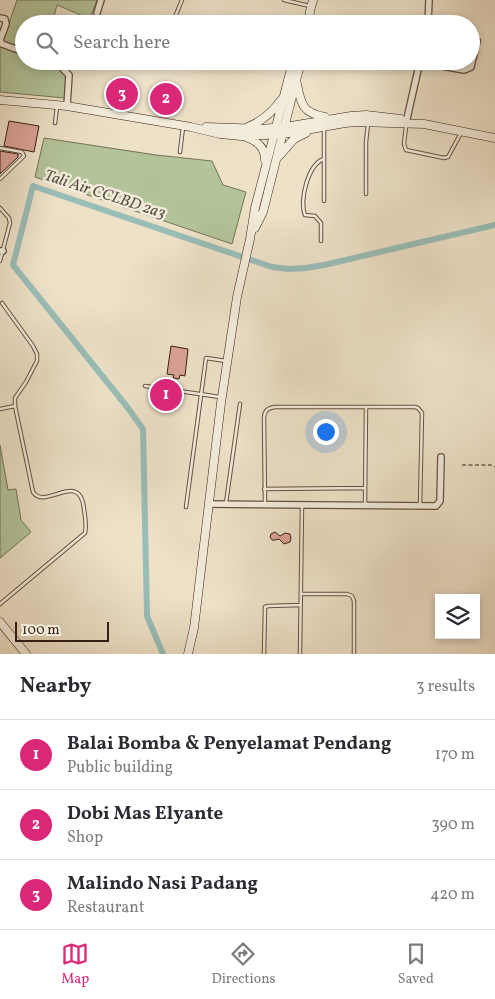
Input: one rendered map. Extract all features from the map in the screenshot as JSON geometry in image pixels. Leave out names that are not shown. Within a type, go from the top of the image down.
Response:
[{"type":"main road","points":[[249,243],[263,212],[276,160],[279,131],[291,70]]},
{"type":"main road","points":[[188,654],[194,628],[236,297],[264,175],[299,70]]},
{"type":"main road","points":[[296,80],[300,99],[305,109],[315,115],[332,118]]},
{"type":"main road","points":[[242,132],[269,115],[285,95]]},
{"type":"main road","points":[[0,100],[67,106],[192,127],[220,134],[320,128],[345,123],[407,121]]},
{"type":"main road","points":[[279,131],[332,118],[366,115],[495,138]]},
{"type":"main road","points":[[276,160],[294,139],[320,128]]},
{"type":"main road","points":[[242,132],[264,150],[266,157],[264,175]]},
{"type":"main road","points":[[0,622],[26,654]]},
{"type":"street","points":[[98,13],[101,0]]},
{"type":"street","points":[[428,15],[429,0]]},
{"type":"street","points":[[0,18],[5,19],[6,24],[0,40],[2,44],[15,49]]},
{"type":"street","points":[[65,70],[69,74],[67,106]]},
{"type":"street","points":[[407,121],[418,70]]},
{"type":"street","points":[[209,504],[436,506],[439,504],[441,457]]},
{"type":"lane","points":[[176,15],[182,0]]},
{"type":"lane","points":[[284,0],[311,6]]},
{"type":"lane","points":[[55,123],[57,105]]},
{"type":"lane","points":[[407,121],[404,144],[406,150],[444,158],[448,156],[462,132]]},
{"type":"lane","points":[[366,194],[368,122]]},
{"type":"lane","points":[[180,152],[183,126]]},
{"type":"lane","points":[[320,128],[324,159],[324,201]]},
{"type":"lane","points":[[0,148],[22,152],[24,156],[0,179]]},
{"type":"lane","points":[[321,241],[321,223],[315,216],[306,215],[303,209],[309,176],[315,164],[324,159]]},
{"type":"lane","points":[[0,208],[10,221],[0,261]]},
{"type":"lane","points":[[0,604],[85,532],[86,527],[83,501],[77,492],[72,490],[40,498],[35,496],[33,492],[15,406],[15,398],[31,374],[37,361],[37,354],[2,304]]},
{"type":"lane","points":[[186,507],[206,358],[227,361]]},
{"type":"lane","points":[[145,386],[222,397]]},
{"type":"lane","points":[[226,504],[240,404]]},
{"type":"lane","points":[[0,409],[15,406]]},
{"type":"lane","points":[[264,505],[264,417],[268,409],[275,407],[415,407],[421,410],[422,417],[420,506]]},
{"type":"lane","points":[[365,506],[366,407]]},
{"type":"lane","points":[[264,488],[365,488]]},
{"type":"lane","points":[[300,654],[302,505]]},
{"type":"lane","points":[[301,594],[347,594],[352,596],[354,601],[354,654]]},
{"type":"lane","points":[[264,654],[265,607],[301,606]]},
{"type":"path","points":[[462,464],[491,465],[495,467]]},
{"type":"green space","points":[[17,0],[97,0],[91,15],[81,15],[57,5],[54,15],[15,15],[15,46],[3,41]]},
{"type":"green space","points":[[0,46],[15,52],[15,70],[61,70],[67,75],[65,98],[0,92]]},
{"type":"green space","points":[[44,138],[156,155],[212,161],[223,185],[246,192],[232,244],[35,177]]},
{"type":"green space","points":[[0,445],[8,490],[16,489],[21,520],[31,532],[0,558]]},
{"type":"building","points":[[9,121],[39,126],[34,152],[4,146]]},
{"type":"building","points":[[0,151],[18,154],[18,157],[0,174]]},
{"type":"building","points":[[171,346],[188,349],[185,376],[180,375],[179,379],[173,378],[174,375],[167,374]]},
{"type":"building","points":[[275,532],[280,536],[285,533],[290,534],[290,542],[284,544],[279,539],[272,540],[271,534]]},
{"type":"waterway","name":"Tali Air CCLBD 2a3","points":[[163,654],[147,616],[143,429],[13,265],[33,186],[272,267],[289,269],[324,265],[495,225]]},
{"type":"place","name":"Malindo Nasi Padang","points":[[122,94]]},
{"type":"place","name":"Dobi Mas Elyante","points":[[166,99]]},
{"type":"place","name":"Balai Bomba & Penyelamat Pendang","points":[[166,395]]}]
